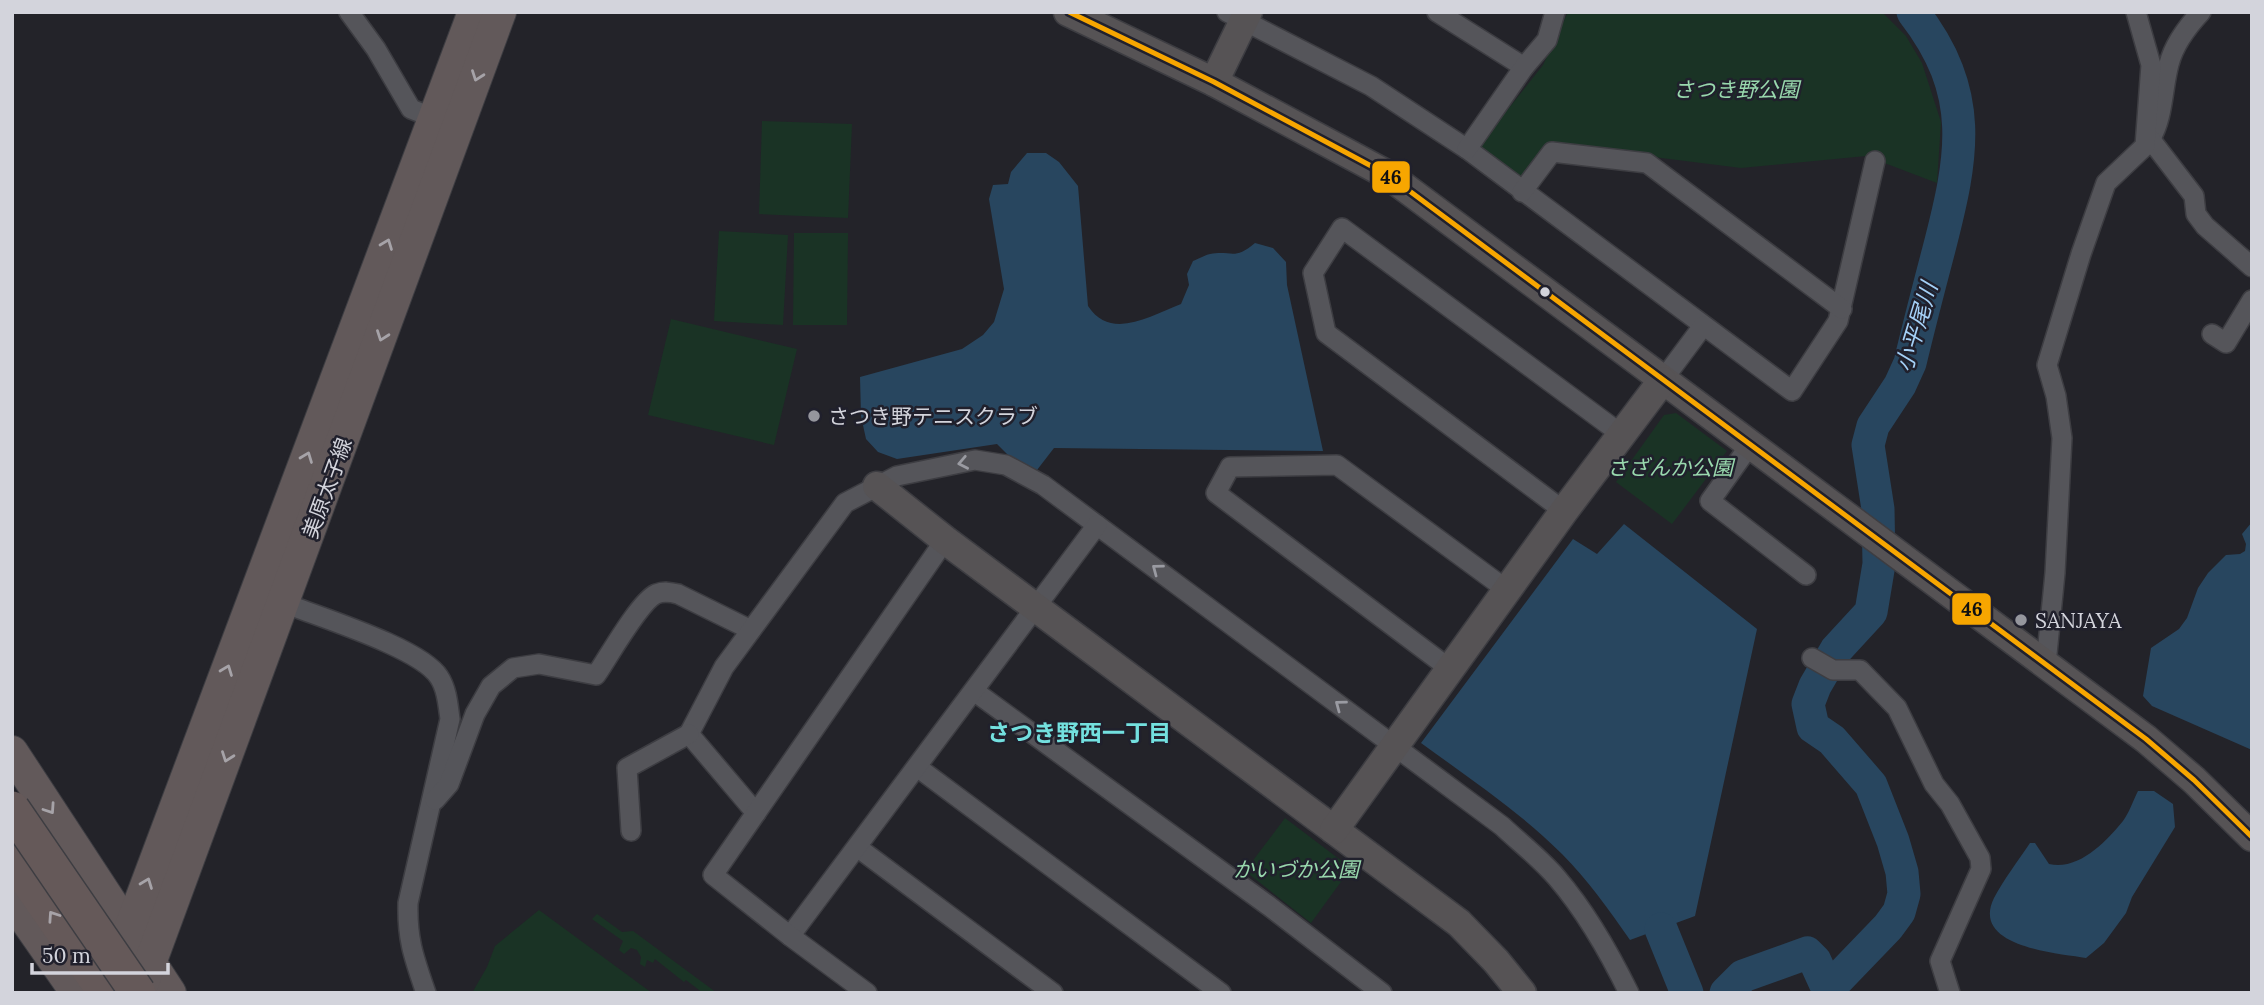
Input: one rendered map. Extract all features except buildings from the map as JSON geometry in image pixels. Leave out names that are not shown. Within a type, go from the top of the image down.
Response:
[{"type":"highway","points":[[12,809],[143,983]]},
{"type":"highway","points":[[12,857],[106,993]]},
{"type":"main road","name":"美原太子線","points":[[106,993],[474,12]]},
{"type":"main road","name":"美原太子線","points":[[143,983],[500,12]]},
{"type":"main road","points":[[12,752],[130,929],[143,983],[170,993]]},
{"type":"main road","points":[[12,901],[77,993]]},
{"type":"street","points":[[349,12],[376,49],[411,108],[434,118]]},
{"type":"street","points":[[1068,12],[1214,82],[1388,175],[2166,755],[2252,837]]},
{"type":"street","points":[[1437,12],[1524,67]]},
{"type":"street","points":[[1466,149],[1524,67],[1547,40],[1555,12]]},
{"type":"street","points":[[2136,12],[2151,65],[2148,143],[2194,196],[2196,214],[2205,226],[2252,267]]},
{"type":"street","points":[[2046,664],[2055,573],[2062,438],[2056,396],[2047,365],[2106,183],[2148,143],[2158,124],[2169,64],[2179,40],[2201,12]]},
{"type":"street","points":[[1214,82],[1240,15],[1371,86],[1466,149],[1792,391],[1838,321],[1875,161]]},
{"type":"street","points":[[1522,192],[1552,152],[1647,163],[1842,309]]},
{"type":"street","points":[[1564,511],[1326,333],[1313,273],[1342,228],[1621,434]]},
{"type":"street","points":[[2212,334],[2226,343],[2252,300]]},
{"type":"street","points":[[1334,830],[1564,511],[1703,326]]},
{"type":"street","points":[[1750,445],[1710,500],[1806,575]]},
{"type":"street","points":[[631,831],[627,768],[690,734],[724,667],[845,503],[897,476],[975,460],[1006,465],[1043,485],[1097,524],[1502,826],[1556,876],[1587,915],[1629,993]]},
{"type":"street","points":[[1450,669],[1216,493],[1230,467],[1337,466],[1507,590]]},
{"type":"street","points":[[877,485],[945,540],[1459,923],[1522,993]]},
{"type":"street","points":[[790,936],[1097,524]]},
{"type":"street","points":[[867,993],[713,874],[945,540]]},
{"type":"street","points":[[432,803],[449,784],[466,734],[491,686],[513,668],[539,664],[596,675],[643,605],[655,595],[667,591],[751,630]]},
{"type":"street","points":[[284,603],[398,647],[422,660],[439,677],[448,701],[450,719],[408,912],[407,931],[426,993]]},
{"type":"street","points":[[1812,657],[1833,670],[1860,670],[1897,708],[1934,784],[1950,804],[1980,858],[1981,869],[1940,961],[1950,993]]},
{"type":"street","points":[[974,691],[1269,906],[1382,993]]},
{"type":"street","points":[[690,734],[756,813]]},
{"type":"street","points":[[917,767],[1221,993]]},
{"type":"street","points":[[857,847],[1053,993]]},
{"type":"green space","name":"さつき野公園","points":[[1568,12],[1882,12],[1906,36],[1922,63],[1941,122],[1937,183],[1866,156],[1741,168],[1550,144],[1518,181],[1478,147],[1543,65]]},
{"type":"green space","points":[[762,121],[852,124],[848,218],[759,214]]},
{"type":"green space","points":[[719,231],[788,235],[783,325],[714,321]]},
{"type":"green space","points":[[794,233],[848,233],[847,325],[793,325]]},
{"type":"green space","points":[[671,319],[797,349],[774,445],[648,415]]},
{"type":"green space","name":"さざんか公園","points":[[1676,413],[1727,451],[1672,524],[1616,482],[1664,415]]},
{"type":"green space","name":"かいづか公園","points":[[1285,818],[1351,868],[1311,923],[1245,871]]},
{"type":"green space","points":[[539,910],[652,993],[472,993],[495,946]]},
{"type":"green space","points":[[597,914],[622,932],[633,931],[717,993],[703,993],[655,959],[653,963],[647,960],[645,967],[640,964],[641,957],[637,950],[631,948],[624,954],[619,950],[623,941],[592,919]]},
{"type":"water","points":[[1027,153],[1046,153],[1059,162],[1078,186],[1088,306],[1097,316],[1108,322],[1132,323],[1181,304],[1189,285],[1187,274],[1193,261],[1210,254],[1242,252],[1255,243],[1273,248],[1286,262],[1287,285],[1323,451],[1054,448],[1037,470],[1015,462],[997,444],[897,459],[878,452],[866,439],[861,416],[860,377],[962,349],[983,335],[994,322],[1004,289],[989,199],[993,185],[1008,184],[1011,172]]},
{"type":"water","points":[[2252,522],[2252,750],[2152,706],[2143,696],[2151,648],[2179,629],[2208,573],[2226,555],[2245,551],[2246,544],[2242,534]]},
{"type":"water","points":[[1624,524],[1757,629],[1695,916],[1630,940],[1572,864],[1546,839],[1494,796],[1421,743],[1573,539],[1597,554]]},
{"type":"water","points":[[2138,791],[2154,791],[2173,804],[2175,827],[2132,897],[2126,913],[2104,943],[2086,958],[2038,950],[2020,944],[2005,937],[1994,927],[1990,914],[1994,898],[2030,843],[2035,843],[2049,864],[2060,865],[2081,859],[2100,846],[2123,821]]},
{"type":"waterway","name":"小平尾川","points":[[1726,993],[1743,976],[1807,953],[1815,961],[1825,983],[1836,981],[1888,927],[1899,912],[1904,894],[1902,872],[1893,841],[1871,785],[1832,740],[1813,727],[1808,704],[1836,650],[1871,612],[1879,564],[1878,509],[1868,445],[1873,426],[1900,385],[1910,363],[1954,184],[1959,126],[1955,98],[1947,70],[1913,12]]},
{"type":"waterway","points":[[1661,929],[1687,993]]},
{"type":"transit line","name":"46","points":[[1069,12],[1214,82],[1388,175],[2146,739],[2194,780],[2252,837]]},
{"type":"place","name":"さつき野テニスクラブ","points":[[814,416]]},
{"type":"place","name":"SANJAYA","points":[[2021,620]]},
{"type":"district","name":"さつき野西一丁目","points":[[1079,732]]}]
